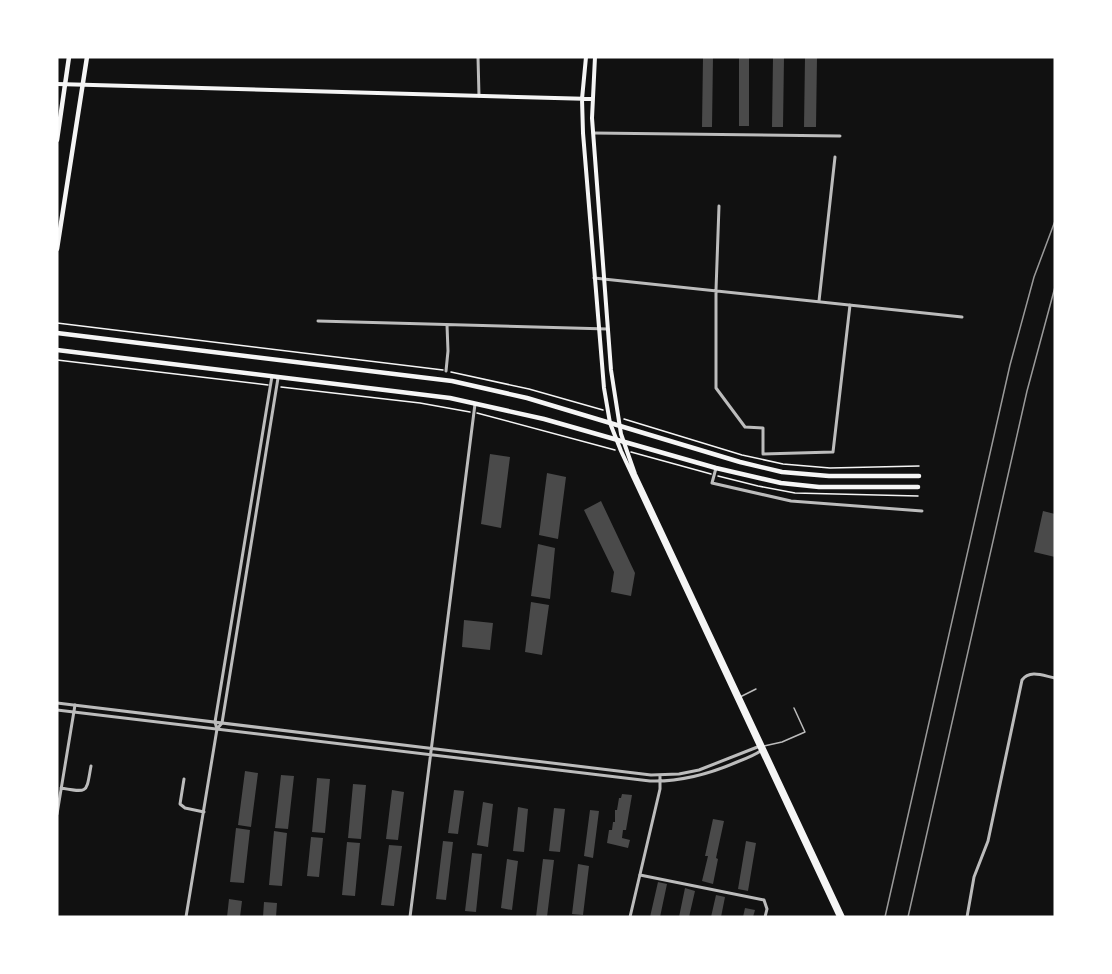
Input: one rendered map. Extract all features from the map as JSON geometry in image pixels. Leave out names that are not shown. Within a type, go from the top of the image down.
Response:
[{"type":"main road","points":[[57,140],[69,57]]},
{"type":"main road","points":[[57,249],[87,57]]},
{"type":"main road","points":[[586,57],[582,99],[598,329],[605,400],[610,423],[738,698]]},
{"type":"main road","points":[[595,57],[592,99],[593,133],[603,278],[614,395],[623,441],[635,474],[841,917]]},
{"type":"main road","points":[[57,84],[592,99]]},
{"type":"main road","points":[[57,333],[452,381],[527,398],[740,462],[782,472],[829,476],[919,476]]},
{"type":"main road","points":[[57,350],[422,393],[544,419],[767,481],[799,486],[918,488]]},
{"type":"street","points":[[478,57],[479,96]]},
{"type":"street","points":[[593,133],[840,136]]},
{"type":"street","points":[[819,302],[836,157]]},
{"type":"street","points":[[719,206],[716,388],[745,427],[763,428],[764,454],[833,452],[850,305]]},
{"type":"street","points":[[594,278],[962,317]]},
{"type":"street","points":[[318,321],[608,329]]},
{"type":"street","points":[[446,371],[447,325]]},
{"type":"street","points":[[186,917],[270,385],[275,376]]},
{"type":"street","points":[[217,729],[222,723],[277,386],[275,376]]},
{"type":"street","points":[[410,917],[475,403]]},
{"type":"street","points":[[716,468],[712,483],[775,499],[922,511]]},
{"type":"street","points":[[967,917],[974,877],[988,841],[1022,680],[1032,674],[1055,678]]},
{"type":"street","points":[[57,703],[660,775],[699,770],[761,748]]},
{"type":"street","points":[[57,813],[75,705]]},
{"type":"street","points":[[57,710],[660,781],[701,776],[761,748]]},
{"type":"street","points":[[61,788],[85,790],[91,766]]},
{"type":"street","points":[[630,917],[660,775]]},
{"type":"street","points":[[184,779],[180,804],[185,808],[204,812]]},
{"type":"street","points":[[640,875],[764,900],[767,909],[765,917]]},
{"type":"lane","points":[[738,698],[756,689]]},
{"type":"lane","points":[[761,748],[805,732],[794,708]]},
{"type":"path","points":[[57,323],[446,371],[502,382],[591,406]]},
{"type":"path","points":[[57,360],[270,385]]},
{"type":"path","points":[[277,386],[420,403],[474,412],[613,450]]},
{"type":"building","points":[[703,57],[713,57],[712,127],[702,127]]},
{"type":"building","points":[[739,57],[749,57],[749,126],[739,126]]},
{"type":"building","points":[[773,57],[784,57],[783,127],[772,127]]},
{"type":"building","points":[[805,57],[817,57],[816,127],[804,127]]},
{"type":"building","points":[[490,454],[510,457],[501,528],[481,524]]},
{"type":"building","points":[[547,473],[566,477],[558,539],[539,535]]},
{"type":"building","points":[[601,501],[635,573],[631,596],[611,592],[614,572],[584,510]]},
{"type":"building","points":[[1043,511],[1055,514],[1055,557],[1034,552]]},
{"type":"building","points":[[538,544],[555,548],[550,599],[531,596]]},
{"type":"building","points":[[531,602],[549,605],[542,655],[525,652]]},
{"type":"building","points":[[464,620],[493,623],[490,650],[462,647]]},
{"type":"building","points":[[245,771],[258,773],[251,827],[238,825]]},
{"type":"building","points":[[281,775],[294,776],[288,829],[275,828]]},
{"type":"building","points":[[317,778],[330,779],[325,833],[312,832]]},
{"type":"building","points":[[353,784],[366,785],[361,839],[348,838]]},
{"type":"building","points":[[392,790],[404,792],[398,840],[386,839]]},
{"type":"building","points":[[454,790],[464,791],[458,834],[448,833]]},
{"type":"building","points":[[622,794],[632,795],[626,830],[623,830],[622,838],[630,840],[628,848],[607,843],[609,830],[612,830],[613,822],[615,822],[615,810],[617,810]]},
{"type":"building","points":[[483,802],[493,804],[488,847],[477,845]]},
{"type":"building","points":[[518,807],[528,809],[524,852],[513,851]]},
{"type":"building","points":[[554,808],[565,809],[560,852],[549,851]]},
{"type":"building","points":[[590,810],[599,811],[593,858],[584,856]]},
{"type":"building","points":[[713,819],[724,821],[713,884],[702,881]]},
{"type":"building","points":[[236,828],[250,830],[244,883],[230,882]]},
{"type":"building","points":[[274,831],[287,833],[282,886],[269,885]]},
{"type":"building","points":[[311,837],[323,838],[319,877],[307,876]]},
{"type":"building","points":[[443,841],[453,842],[446,900],[436,899]]},
{"type":"building","points":[[746,841],[756,843],[748,891],[738,889]]},
{"type":"building","points":[[347,842],[360,843],[355,896],[342,895]]},
{"type":"building","points":[[389,845],[402,846],[394,906],[381,905]]},
{"type":"building","points":[[472,853],[482,854],[476,912],[465,911]]},
{"type":"building","points":[[507,859],[518,861],[512,910],[501,908]]},
{"type":"building","points":[[543,859],[554,860],[547,917],[536,917]]},
{"type":"building","points":[[578,864],[589,866],[583,915],[572,914]]},
{"type":"building","points":[[658,882],[667,884],[660,917],[650,917]]},
{"type":"building","points":[[685,888],[695,891],[689,917],[679,917]]},
{"type":"building","points":[[716,895],[725,897],[721,917],[711,917]]},
{"type":"building","points":[[229,899],[242,901],[240,917],[227,917]]},
{"type":"building","points":[[264,902],[277,903],[276,917],[263,917]]},
{"type":"building","points":[[745,908],[755,910],[753,917],[743,917]]},
{"type":"railway","points":[[885,917],[1010,365],[1034,277],[1055,221]]},
{"type":"railway","points":[[908,917],[1027,391],[1055,287]]}]
